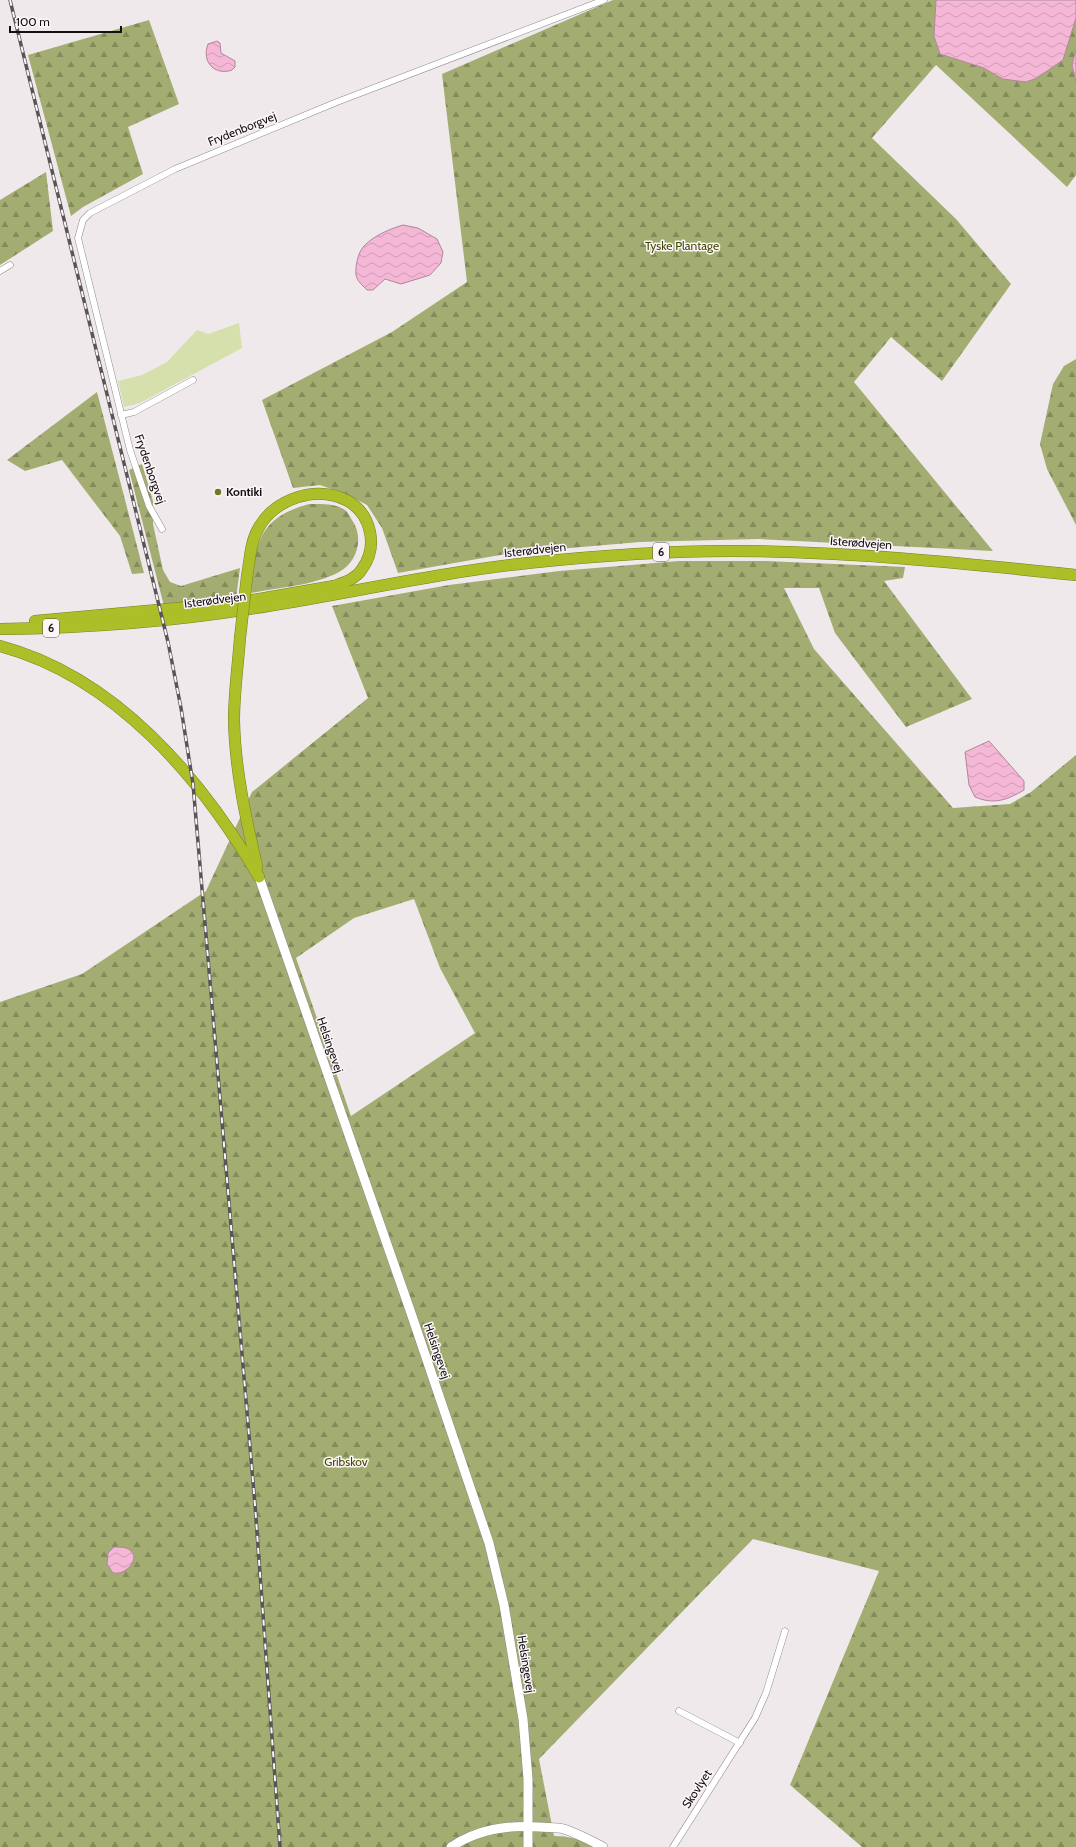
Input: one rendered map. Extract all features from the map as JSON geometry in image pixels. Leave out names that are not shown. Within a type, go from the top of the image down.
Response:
[{"type":"highway","points":[[0,628],[28,622],[235,603],[334,586],[350,581],[362,570],[370,556],[372,540],[369,524],[360,510],[347,500],[332,496],[315,494],[298,496],[282,503],[273,510],[258,528],[252,545],[247,576],[240,638],[234,720],[240,786],[259,877]]},
{"type":"highway","name":"Isterødvejen","points":[[0,628],[102,625],[195,616],[250,609],[475,570],[527,563],[631,554],[729,551],[829,554],[960,563],[1076,575]]},
{"type":"highway","points":[[0,646],[22,652],[69,673],[99,692],[126,712],[168,754],[213,807],[236,838],[259,877]]},
{"type":"street","name":"Frydenborgvej","points":[[162,529],[149,506],[130,450],[121,415],[78,238],[83,220],[90,213],[175,169],[337,102],[604,0]]},
{"type":"street","points":[[0,271],[10,265]]},
{"type":"street","points":[[121,415],[134,412],[193,380]]},
{"type":"street","name":"Helsingevej","points":[[259,877],[411,1313],[488,1543],[504,1605],[522,1719],[528,1778],[528,1847]]},
{"type":"street","name":"Skovlyet","points":[[673,1847],[755,1718],[766,1693],[785,1631]]},
{"type":"street","points":[[678,1711],[740,1743]]},
{"type":"street","points":[[451,1847],[479,1832],[511,1827],[562,1829],[583,1836],[603,1847]]},
{"type":"green space","name":"Tyske Plantage","points":[[613,0],[936,0],[934,36],[940,54],[984,68],[1003,79],[1069,37],[1076,18],[1076,49],[1072,65],[1076,82],[1076,175],[1067,187],[936,65],[872,138],[956,219],[1011,284],[942,381],[891,337],[854,382],[993,551],[759,539],[640,542],[512,553],[398,573],[382,528],[367,505],[348,495],[320,485],[293,488],[262,400],[392,332],[467,282],[442,74]]},
{"type":"green space","points":[[149,20],[179,104],[128,127],[143,174],[83,207],[71,216],[28,55]]},
{"type":"green space","points":[[46,172],[53,231],[0,265],[0,200]]},
{"type":"green space","points":[[239,323],[242,348],[140,403],[124,407],[118,381],[142,375],[167,362],[197,330],[208,334]]},
{"type":"green space","points":[[1076,359],[1076,525],[1047,469],[1040,444],[1053,384],[1064,366]]},
{"type":"green space","points":[[97,392],[144,573],[132,574],[120,536],[62,460],[25,471],[7,460]]},
{"type":"green space","points":[[142,464],[153,501],[153,524],[163,570],[170,582],[181,586],[240,568],[236,598],[164,606],[129,470]]},
{"type":"green space","points":[[309,504],[332,505],[345,510],[348,513],[356,527],[358,534],[355,556],[346,568],[329,577],[296,586],[251,593],[254,561],[257,547],[262,536],[269,526],[279,517],[292,510]]},
{"type":"green space","name":"Gribskov","points":[[679,561],[766,561],[905,567],[903,578],[884,581],[972,699],[906,727],[835,633],[819,588],[784,588],[814,649],[953,808],[1010,804],[1031,792],[1076,755],[1076,1847],[862,1847],[790,1785],[879,1571],[753,1539],[539,1759],[554,1836],[576,1839],[596,1847],[0,1847],[0,1002],[82,974],[206,891],[252,792],[368,698],[332,606],[449,585],[559,571]],"holes":[[[414,899],[440,968],[475,1033],[351,1116],[296,958],[354,918]]]},
{"type":"water","points":[[936,0],[1076,0],[1076,18],[1063,60],[1037,78],[1026,82],[1003,79],[984,68],[940,54],[934,36]]},
{"type":"water","points":[[217,41],[220,43],[221,53],[235,61],[235,67],[232,70],[220,71],[211,66],[208,62],[206,51],[208,44]]},
{"type":"water","points":[[1076,49],[1076,82],[1072,65]]},
{"type":"water","points":[[403,225],[418,228],[437,239],[443,252],[441,263],[430,275],[401,284],[385,279],[373,290],[367,290],[356,275],[360,251],[369,241],[378,235]]},
{"type":"water","points":[[989,741],[1024,781],[1024,790],[1006,799],[988,801],[975,797],[969,785],[965,752]]},
{"type":"water","points":[[114,1547],[129,1549],[134,1556],[134,1560],[130,1566],[120,1573],[113,1573],[107,1564],[108,1553]]},
{"type":"railway","points":[[10,0],[168,642],[181,708],[193,784],[255,1505],[280,1847]]},
{"type":"place","name":"Kontiki","points":[[218,492]]}]
